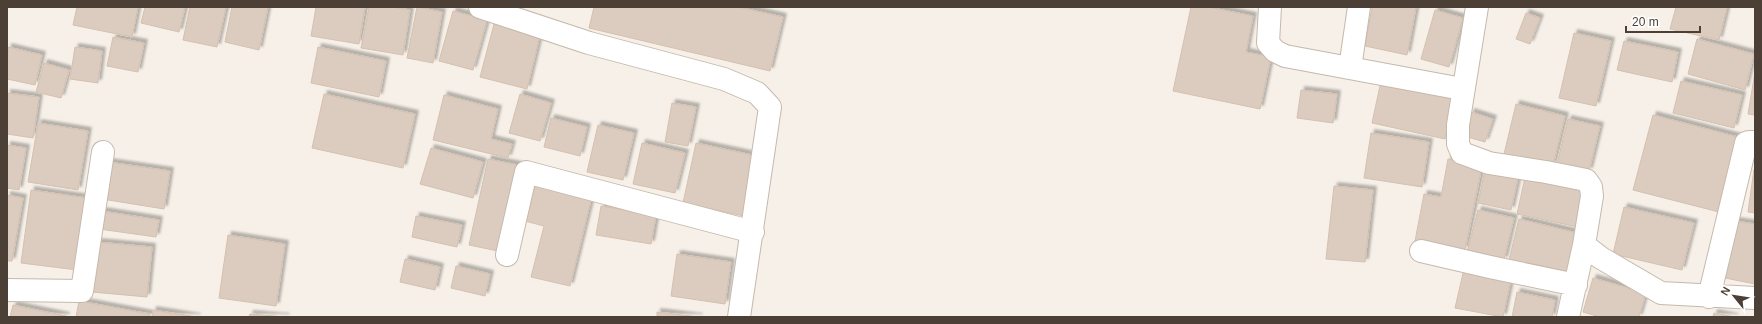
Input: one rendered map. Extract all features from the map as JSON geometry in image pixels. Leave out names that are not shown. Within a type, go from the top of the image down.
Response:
[{"type":"street","points":[[480,7],[588,43],[724,79],[757,93],[770,107],[753,232],[739,317]]},
{"type":"street","points":[[1270,7],[1268,43],[1275,51],[1285,56],[1462,89]]},
{"type":"street","points":[[1350,68],[1359,7]]},
{"type":"street","points":[[1477,7],[1462,89],[1458,126],[1458,144],[1462,153],[1489,163],[1586,180],[1591,187],[1592,196],[1584,245],[1568,317]]},
{"type":"street","points":[[1709,297],[1746,143],[1755,142]]},
{"type":"street","points":[[7,290],[82,291],[103,152]]},
{"type":"street","points":[[507,256],[526,172],[753,232]]},
{"type":"street","points":[[1584,245],[1601,258],[1656,291],[1709,297],[1755,298]]},
{"type":"street","points":[[1421,251],[1576,285]]},
{"type":"building","points":[[77,7],[138,7],[132,37],[73,25]]},
{"type":"building","points":[[145,7],[185,7],[179,32],[141,23]]},
{"type":"building","points":[[190,7],[226,7],[217,47],[183,40]]},
{"type":"building","points":[[232,7],[268,7],[259,50],[225,42]]},
{"type":"building","points":[[316,7],[365,7],[359,44],[311,36]]},
{"type":"building","points":[[369,7],[392,7],[410,10],[403,55],[361,48]]},
{"type":"building","points":[[417,7],[442,12],[433,63],[407,58]]},
{"type":"building","points":[[594,7],[738,7],[783,17],[770,71],[589,28]]},
{"type":"building","points":[[1191,7],[1208,7],[1253,16],[1246,52],[1271,57],[1260,109],[1173,91]]},
{"type":"building","points":[[1372,7],[1416,7],[1407,55],[1365,46]]},
{"type":"building","points":[[1676,7],[1727,7],[1719,40],[1670,29]]},
{"type":"building","points":[[1435,10],[1463,18],[1449,67],[1421,59]]},
{"type":"building","points":[[453,11],[487,20],[473,70],[439,61]]},
{"type":"building","points":[[1526,13],[1540,18],[1530,44],[1516,39]]},
{"type":"building","points":[[494,24],[540,35],[527,89],[480,77]]},
{"type":"building","points":[[1574,33],[1611,41],[1596,106],[1559,98]]},
{"type":"building","points":[[113,37],[144,43],[138,72],[107,66]]},
{"type":"building","points":[[1697,39],[1754,54],[1745,90],[1688,74]]},
{"type":"building","points":[[1624,41],[1678,52],[1672,82],[1617,70]]},
{"type":"building","points":[[8,47],[42,55],[35,85],[7,79]]},
{"type":"building","points":[[75,47],[102,51],[98,83],[70,79]]},
{"type":"building","points":[[318,47],[386,61],[379,97],[311,83]]},
{"type":"building","points":[[44,63],[69,70],[61,98],[36,92]]},
{"type":"building","points":[[1755,72],[1755,115],[1748,114]]},
{"type":"building","points":[[1381,81],[1454,98],[1445,139],[1372,123]]},
{"type":"building","points":[[1681,81],[1742,95],[1734,128],[1673,113]]},
{"type":"building","points":[[1301,90],[1337,94],[1333,123],[1297,118]]},
{"type":"building","points":[[7,93],[39,97],[33,138],[7,134]]},
{"type":"building","points":[[324,94],[415,114],[403,168],[312,148]]},
{"type":"building","points":[[520,94],[551,103],[540,141],[509,133]]},
{"type":"building","points":[[444,95],[498,109],[491,139],[512,144],[508,158],[433,140]]},
{"type":"building","points":[[672,103],[696,107],[688,146],[665,142]]},
{"type":"building","points":[[1516,104],[1565,116],[1553,165],[1504,154]]},
{"type":"building","points":[[1471,112],[1493,119],[1485,142],[1464,136]]},
{"type":"building","points":[[1653,115],[1738,137],[1719,212],[1633,190]]},
{"type":"building","points":[[551,118],[587,127],[580,156],[544,147]]},
{"type":"building","points":[[1568,119],[1600,126],[1589,171],[1557,164]]},
{"type":"building","points":[[38,123],[88,131],[78,190],[28,182]]},
{"type":"building","points":[[598,125],[634,133],[623,180],[587,172]]},
{"type":"building","points":[[1371,133],[1429,142],[1422,187],[1364,178]]},
{"type":"building","points":[[642,143],[685,153],[675,193],[633,184]]},
{"type":"building","points":[[696,143],[757,156],[744,216],[683,203]]},
{"type":"building","points":[[7,145],[26,148],[19,190],[7,188]]},
{"type":"building","points":[[431,148],[483,162],[473,198],[420,184]]},
{"type":"building","points":[[488,159],[518,165],[498,251],[469,245]]},
{"type":"building","points":[[1448,159],[1482,166],[1465,250],[1415,241],[1424,194],[1441,197]]},
{"type":"building","points":[[108,162],[170,171],[164,209],[102,199]]},
{"type":"building","points":[[1486,166],[1519,173],[1511,210],[1478,203]]},
{"type":"building","points":[[1755,169],[1755,213],[1748,212]]},
{"type":"building","points":[[1526,173],[1587,186],[1578,227],[1517,214]]},
{"type":"building","points":[[534,182],[592,196],[570,286],[531,277],[544,226],[525,221]]},
{"type":"building","points":[[1334,186],[1373,190],[1365,262],[1326,259]]},
{"type":"building","points":[[31,190],[87,198],[77,270],[21,263]]},
{"type":"building","points":[[7,195],[23,198],[12,261],[7,261]]},
{"type":"building","points":[[601,206],[656,215],[651,244],[596,235]]},
{"type":"building","points":[[1624,207],[1694,223],[1682,270],[1613,254]]},
{"type":"building","points":[[1478,210],[1514,218],[1504,260],[1467,252]]},
{"type":"building","points":[[102,211],[159,220],[156,237],[99,229]]},
{"type":"building","points":[[416,216],[462,225],[457,247],[412,237]]},
{"type":"building","points":[[1519,219],[1577,233],[1567,273],[1509,260]]},
{"type":"building","points":[[1735,221],[1755,224],[1755,284],[1725,278]]},
{"type":"building","points":[[228,235],[285,244],[276,306],[219,298]]},
{"type":"building","points":[[97,242],[152,247],[147,297],[92,292]]},
{"type":"building","points":[[677,254],[731,262],[725,304],[671,296]]},
{"type":"building","points":[[405,259],[440,267],[435,290],[400,282]]},
{"type":"building","points":[[456,266],[490,274],[485,296],[451,288]]},
{"type":"building","points":[[1464,269],[1511,279],[1503,317],[1455,308]]},
{"type":"building","points":[[1593,278],[1646,293],[1639,317],[1600,317],[1583,312]]},
{"type":"building","points":[[1517,292],[1555,300],[1552,317],[1512,317]]},
{"type":"building","points":[[79,301],[150,314],[150,317],[76,317]]},
{"type":"building","points":[[13,305],[66,316],[66,317],[10,317]]},
{"type":"building","points":[[153,310],[197,317],[152,317]]},
{"type":"building","points":[[657,312],[699,317],[657,317]]},
{"type":"building","points":[[1714,313],[1735,317],[1713,317]]},
{"type":"building","points":[[250,314],[286,317],[249,317]]}]
